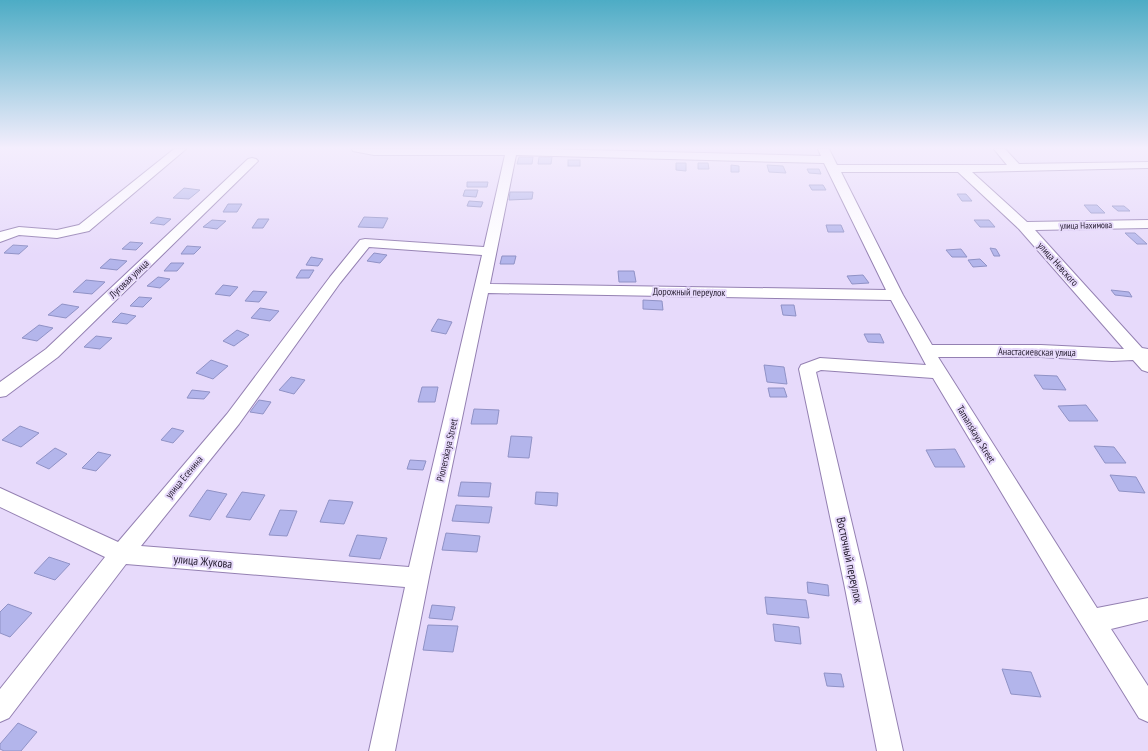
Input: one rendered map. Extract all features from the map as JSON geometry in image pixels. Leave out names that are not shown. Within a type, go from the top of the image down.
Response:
[{"type":"street","points":[[0,238],[6,233],[28,230],[53,234],[69,233],[84,228],[139,184]]},
{"type":"street","name":"Луговая улица","points":[[0,391],[52,353],[227,184]]},
{"type":"street","name":"Pionerskaya Street","points":[[382,751],[418,577],[504,184]]},
{"type":"street","name":"Tamanskaya Street","points":[[841,184],[896,295],[938,372],[1148,709]]},
{"type":"street","name":"улица Невского","points":[[978,184],[1024,226],[1144,358]]},
{"type":"street","name":"улица Нахимова","points":[[1024,226],[1148,224]]},
{"type":"street","name":"улица Есенина","points":[[0,709],[121,554],[233,418],[335,280],[365,243],[489,251]]},
{"type":"street","name":"Дорожный переулок","points":[[482,288],[896,295]]},
{"type":"street","name":"Анастасиевская улица","points":[[926,351],[1041,351],[1144,358]]},
{"type":"street","name":"Восточный переулок","points":[[890,751],[855,583],[807,369],[820,364],[938,372]]},
{"type":"street","name":"улица Жукова","points":[[0,497],[121,554],[394,577],[418,577]]},
{"type":"street","points":[[1092,621],[1148,609]]},
{"type":"building","points":[[467,184],[488,184],[487,187],[467,187]]},
{"type":"building","points":[[809,185],[823,185],[826,190],[812,190]]},
{"type":"building","points":[[184,188],[200,190],[189,199],[173,198]]},
{"type":"building","points":[[465,190],[478,190],[476,197],[463,196]]},
{"type":"building","points":[[510,192],[533,192],[532,199],[509,200]]},
{"type":"building","points":[[957,194],[966,194],[972,201],[962,201]]},
{"type":"building","points":[[469,201],[483,202],[481,207],[467,206]]},
{"type":"building","points":[[228,204],[242,204],[237,212],[223,212]]},
{"type":"building","points":[[1084,205],[1097,205],[1105,213],[1091,213]]},
{"type":"building","points":[[1112,206],[1124,206],[1130,211],[1118,211]]},
{"type":"building","points":[[157,217],[171,219],[164,225],[150,223]]},
{"type":"building","points":[[364,217],[388,218],[383,228],[358,227]]},
{"type":"building","points":[[258,219],[269,219],[263,228],[252,228]]},
{"type":"building","points":[[212,220],[226,221],[217,229],[203,227]]},
{"type":"building","points":[[974,220],[989,220],[995,227],[980,227]]},
{"type":"building","points":[[826,225],[841,225],[844,232],[828,232]]},
{"type":"building","points":[[1125,233],[1135,233],[1147,244],[1137,244]]},
{"type":"building","points":[[130,242],[143,243],[136,250],[122,249]]},
{"type":"building","points":[[13,245],[28,246],[19,254],[4,253]]},
{"type":"building","points":[[187,246],[201,247],[194,254],[181,254]]},
{"type":"building","points":[[990,248],[996,249],[1000,256],[994,256]]},
{"type":"building","points":[[961,249],[967,257],[952,257],[946,250]]},
{"type":"building","points":[[374,253],[387,255],[380,263],[367,261]]},
{"type":"building","points":[[502,256],[516,256],[514,264],[500,264]]},
{"type":"building","points":[[311,257],[323,259],[318,266],[306,265]]},
{"type":"building","points":[[110,259],[127,261],[117,270],[100,268]]},
{"type":"building","points":[[980,259],[987,266],[973,267],[968,260]]},
{"type":"building","points":[[171,263],[184,263],[177,271],[164,271]]},
{"type":"building","points":[[301,270],[314,270],[309,278],[296,278]]},
{"type":"building","points":[[618,271],[634,271],[636,282],[619,282]]},
{"type":"building","points":[[863,275],[869,283],[852,284],[847,276]]},
{"type":"building","points":[[158,277],[170,279],[160,288],[147,286]]},
{"type":"building","points":[[86,280],[105,282],[92,294],[73,292]]},
{"type":"building","points":[[223,285],[238,287],[230,296],[215,294]]},
{"type":"building","points":[[1111,290],[1129,292],[1132,297],[1115,295]]},
{"type":"building","points":[[253,291],[267,292],[259,302],[245,301]]},
{"type":"building","points":[[139,297],[152,298],[143,307],[130,306]]},
{"type":"building","points":[[643,300],[662,301],[663,310],[643,309]]},
{"type":"building","points":[[62,304],[79,307],[66,318],[48,315]]},
{"type":"building","points":[[781,305],[794,305],[796,316],[783,315]]},
{"type":"building","points":[[260,308],[279,311],[270,321],[251,318]]},
{"type":"building","points":[[121,313],[136,316],[127,324],[112,322]]},
{"type":"building","points":[[438,319],[452,322],[446,334],[431,331]]},
{"type":"building","points":[[39,325],[53,328],[37,341],[22,338]]},
{"type":"building","points":[[237,330],[249,335],[234,346],[223,341]]},
{"type":"building","points":[[864,334],[880,334],[884,343],[868,342]]},
{"type":"building","points":[[96,336],[112,338],[100,349],[84,347]]},
{"type":"building","points":[[211,360],[228,366],[213,379],[196,373]]},
{"type":"building","points":[[764,365],[784,367],[787,384],[767,382]]},
{"type":"building","points":[[1034,375],[1057,376],[1066,390],[1043,389]]},
{"type":"building","points":[[291,377],[305,380],[294,394],[279,390]]},
{"type":"building","points":[[422,387],[438,387],[435,402],[418,402]]},
{"type":"building","points":[[768,388],[784,388],[787,397],[770,397]]},
{"type":"building","points":[[192,390],[210,392],[204,399],[187,398]]},
{"type":"building","points":[[259,400],[271,402],[263,414],[250,412]]},
{"type":"building","points":[[1086,405],[1098,421],[1069,421],[1058,406]]},
{"type":"building","points":[[474,409],[499,410],[497,424],[471,424]]},
{"type":"building","points":[[20,426],[39,433],[21,447],[2,440]]},
{"type":"building","points":[[172,428],[184,431],[173,443],[161,440]]},
{"type":"building","points":[[511,436],[532,437],[529,458],[508,457]]},
{"type":"building","points":[[1094,446],[1114,447],[1126,463],[1105,463]]},
{"type":"building","points":[[55,448],[67,454],[49,469],[36,463]]},
{"type":"building","points":[[955,449],[965,467],[935,467],[926,450]]},
{"type":"building","points":[[98,452],[111,455],[96,471],[82,468]]},
{"type":"building","points":[[410,460],[426,461],[423,470],[407,469]]},
{"type":"building","points":[[1110,475],[1136,477],[1145,493],[1119,491]]},
{"type":"building","points":[[461,482],[491,483],[489,497],[458,496]]},
{"type":"building","points":[[207,490],[227,494],[210,520],[189,516]]},
{"type":"building","points":[[242,492],[265,495],[250,520],[226,517]]},
{"type":"building","points":[[536,492],[558,493],[557,506],[535,504]]},
{"type":"building","points":[[329,500],[353,502],[344,524],[320,522]]},
{"type":"building","points":[[456,505],[492,507],[489,523],[452,521]]},
{"type":"building","points":[[280,510],[297,511],[287,536],[269,535]]},
{"type":"building","points":[[446,533],[480,536],[477,552],[442,550]]},
{"type":"building","points":[[357,535],[387,538],[380,559],[349,556]]},
{"type":"building","points":[[49,557],[70,564],[55,580],[34,573]]},
{"type":"building","points":[[807,582],[828,585],[829,596],[808,593]]},
{"type":"building","points":[[765,597],[806,600],[809,618],[767,614]]},
{"type":"building","points":[[8,604],[32,613],[10,637],[0,633],[0,612]]},
{"type":"building","points":[[432,605],[455,607],[452,620],[429,618]]},
{"type":"building","points":[[773,624],[799,627],[801,644],[775,641]]},
{"type":"building","points":[[428,625],[458,626],[453,652],[423,650]]},
{"type":"building","points":[[1002,669],[1031,672],[1041,697],[1011,694]]},
{"type":"building","points":[[824,673],[841,674],[844,687],[827,686]]},
{"type":"building","points":[[18,723],[37,732],[21,751],[4,751],[0,749],[0,744]]}]
